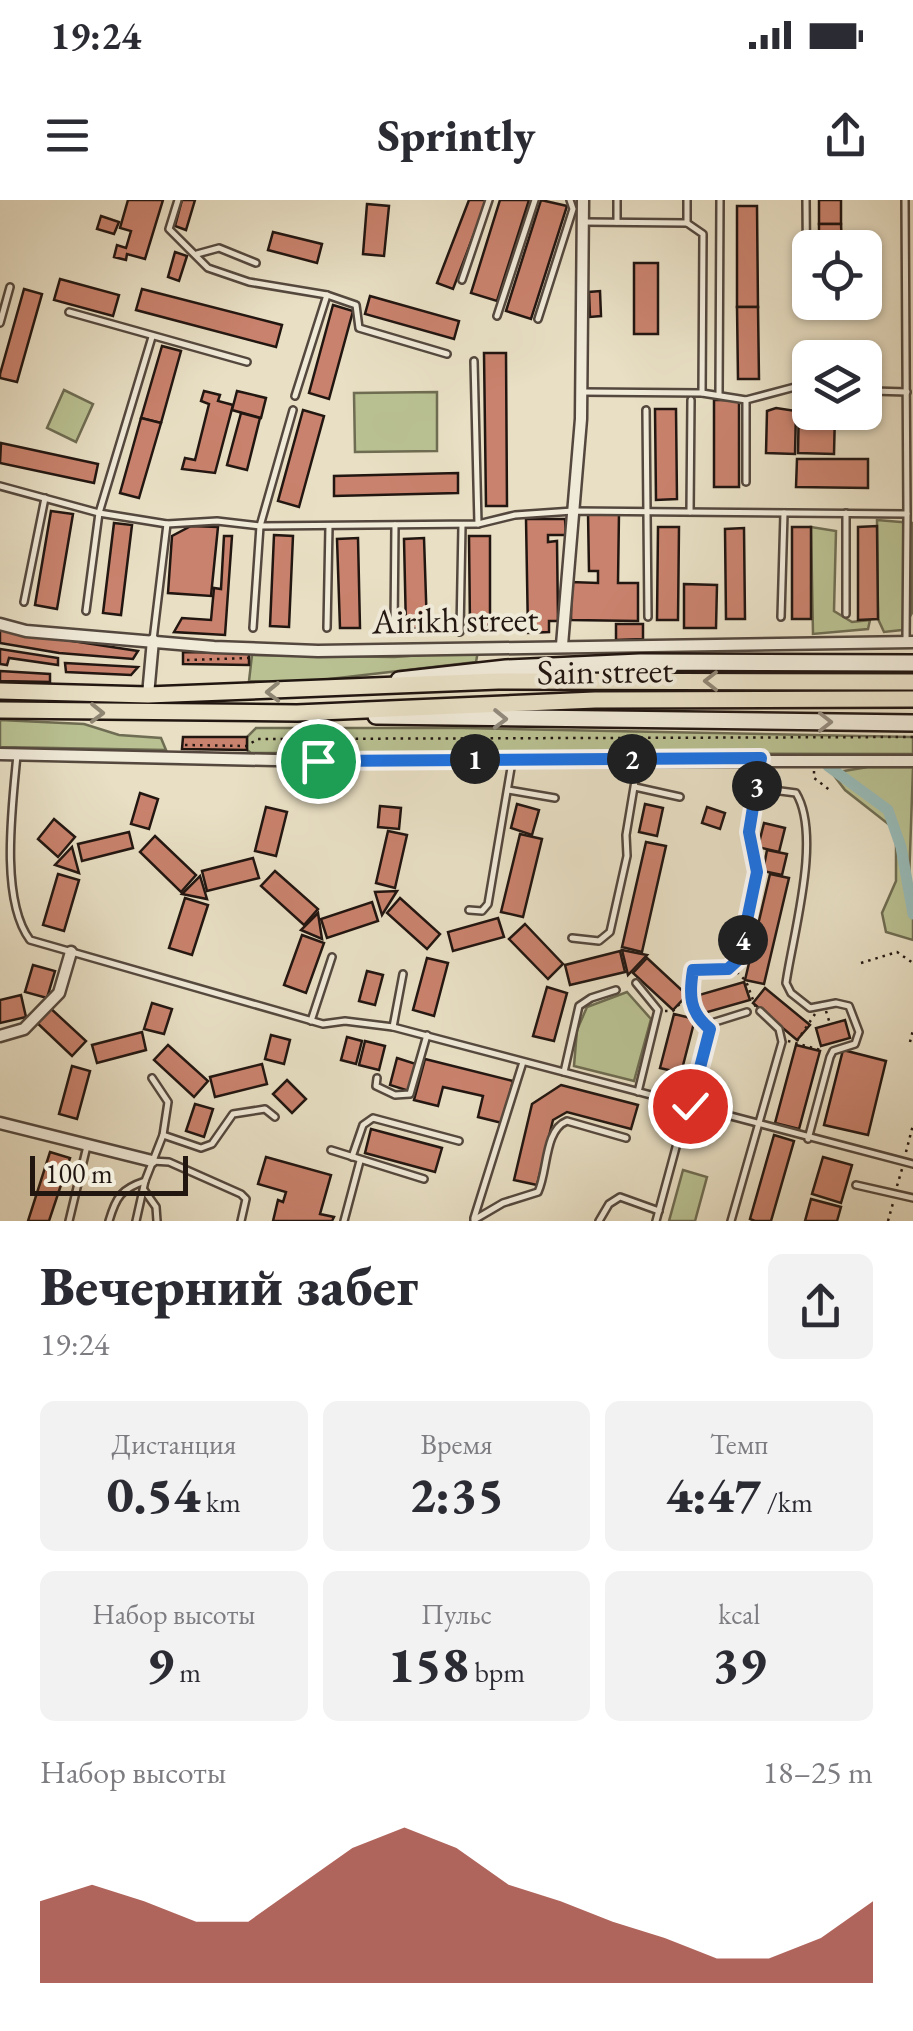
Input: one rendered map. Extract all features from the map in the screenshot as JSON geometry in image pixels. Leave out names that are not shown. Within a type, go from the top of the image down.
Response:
[{"type":"main road","name":"Sain street","points":[[0,691],[148,695],[289,692],[455,672],[640,662],[911,662]]},
{"type":"main road","name":"Sain street","points":[[370,685],[913,682]]},
{"type":"main road","name":"Sain street","points":[[297,713],[561,701],[913,699]]},
{"type":"main road","name":"Sain street","points":[[0,710],[911,727]]},
{"type":"street","points":[[562,646],[582,392],[583,200]]},
{"type":"street","name":"Airikh street","points":[[0,624],[26,630],[318,650],[910,642]]},
{"type":"street","points":[[148,695],[153,640]]},
{"type":"street","points":[[640,645],[640,662]]},
{"type":"street","points":[[0,754],[318,761],[913,761]]},
{"type":"street","points":[[0,1036],[24,1029],[59,993],[70,952]]},
{"type":"street","points":[[0,1123],[152,1160]]},
{"type":"lane","points":[[178,200],[169,229],[208,268],[249,282],[327,295],[356,305],[358,328],[447,354]]},
{"type":"lane","points":[[462,280],[489,200]]},
{"type":"lane","points":[[497,316],[535,200]]},
{"type":"lane","points":[[538,319],[572,209],[570,200]]},
{"type":"lane","points":[[617,200],[617,222]]},
{"type":"lane","points":[[687,223],[688,200]]},
{"type":"lane","points":[[719,394],[720,200]]},
{"type":"lane","points":[[806,200],[806,230]]},
{"type":"lane","points":[[905,200],[909,242],[906,514],[910,642]]},
{"type":"lane","points":[[584,222],[687,223],[703,234],[702,393]]},
{"type":"lane","points":[[197,254],[219,248],[256,263]]},
{"type":"lane","points":[[0,322],[10,287]]},
{"type":"lane","points":[[295,396],[327,295]]},
{"type":"lane","points":[[69,312],[246,362]]},
{"type":"lane","points":[[86,610],[99,512],[152,337]]},
{"type":"lane","points":[[474,361],[478,524]]},
{"type":"lane","points":[[582,392],[702,393],[746,400],[792,387]]},
{"type":"lane","points":[[882,391],[907,392]]},
{"type":"lane","points":[[690,512],[691,400]]},
{"type":"lane","points":[[746,400],[746,482]]},
{"type":"lane","points":[[252,628],[260,526],[292,410]]},
{"type":"lane","points":[[646,410],[648,617]]},
{"type":"lane","points":[[0,486],[99,512],[167,524],[217,521],[260,526],[478,524],[516,515],[573,511],[906,514]]},
{"type":"lane","points":[[24,602],[44,498]]},
{"type":"lane","points":[[781,617],[784,513]]},
{"type":"lane","points":[[846,514],[846,614]]},
{"type":"lane","points":[[153,640],[167,524]]},
{"type":"lane","points":[[460,632],[462,524]]},
{"type":"lane","points":[[394,628],[395,525]]},
{"type":"lane","points":[[326,628],[329,526]]},
{"type":"lane","points":[[17,755],[5,896],[26,936],[323,1024],[346,1021],[427,1035],[913,1164]]},
{"type":"lane","points":[[693,970],[733,967],[739,959],[757,872],[749,832],[761,758]]},
{"type":"lane","points":[[469,910],[482,910],[488,904],[512,759]]},
{"type":"lane","points":[[572,938],[599,942],[610,932],[628,856],[626,835],[639,760]]},
{"type":"lane","points":[[635,788],[680,797]]},
{"type":"lane","points":[[757,788],[796,793],[802,803],[807,862],[786,983],[807,1006],[849,1006],[860,1032],[855,1044],[832,1054],[808,1139]]},
{"type":"lane","points":[[508,790],[555,798]]},
{"type":"lane","points":[[312,1020],[332,957]]},
{"type":"lane","points":[[393,1027],[403,974]]},
{"type":"lane","points":[[636,983],[658,1010],[638,1092]]},
{"type":"lane","points":[[564,1072],[580,1006],[616,990]]},
{"type":"lane","points":[[656,1221],[710,1029],[715,1022],[747,1012]]},
{"type":"lane","points":[[731,1221],[782,1040],[779,1029],[760,1012]]},
{"type":"lane","points":[[378,1078],[376,1086],[382,1092],[410,1094],[427,1035]]},
{"type":"lane","points":[[474,1220],[523,1061]]},
{"type":"lane","points":[[136,1221],[169,1108],[152,1078]]},
{"type":"lane","points":[[163,1135],[201,1148],[212,1144],[233,1114],[264,1108],[276,1116]]},
{"type":"lane","points":[[352,1158],[362,1125],[372,1118],[458,1141]]},
{"type":"lane","points":[[474,1220],[503,1203],[538,1192],[554,1131],[560,1122],[626,1138]]},
{"type":"lane","points":[[69,1221],[87,1146]]},
{"type":"lane","points":[[331,1150],[424,1179]]},
{"type":"lane","points":[[152,1160],[169,1162],[241,1194],[246,1199],[242,1221]]},
{"type":"lane","points":[[344,1221],[361,1160]]},
{"type":"lane","points":[[109,1221],[117,1196],[145,1181]]},
{"type":"lane","points":[[856,1185],[913,1198]]},
{"type":"lane","points":[[144,1190],[156,1207],[157,1221]]},
{"type":"lane","points":[[599,1221],[609,1204],[620,1197],[659,1211]]},
{"type":"path","points":[[187,660],[248,660]]},
{"type":"path","points":[[185,745],[246,746],[258,739],[911,727]]},
{"type":"path","points":[[814,759],[814,778],[831,792]]},
{"type":"path","points":[[862,963],[897,952],[913,963]]},
{"type":"path","points":[[733,967],[746,981],[751,1003],[760,1012]]},
{"type":"path","points":[[693,970],[689,994],[696,1018],[710,1029]]},
{"type":"path","points":[[658,1010],[673,1011],[689,994]]},
{"type":"path","points":[[821,1007],[830,1024]]},
{"type":"path","points":[[796,1043],[821,1007]]},
{"type":"path","points":[[910,1042],[913,1030]]},
{"type":"path","points":[[782,1040],[832,1054]]},
{"type":"path","points":[[888,1221],[913,1126]]},
{"type":"green space","points":[[64,390],[93,404],[76,442],[47,428]]},
{"type":"green space","points":[[437,392],[437,451],[355,452],[354,393]]},
{"type":"green space","points":[[877,520],[913,523],[912,613],[902,630],[884,632],[878,619]]},
{"type":"green space","points":[[811,527],[836,531],[834,611],[852,622],[870,620],[868,629],[813,634]]},
{"type":"green space","points":[[478,651],[476,662],[295,683],[249,681],[252,655],[394,657]]},
{"type":"green space","points":[[0,720],[84,724],[119,735],[161,738],[166,750],[0,747]]},
{"type":"green space","points":[[256,728],[913,737],[913,754],[251,753],[247,750],[247,737]]},
{"type":"green space","points":[[868,767],[913,767],[909,883],[913,885],[913,940],[886,932],[882,913],[896,881],[896,830],[845,790],[832,773]]},
{"type":"green space","points":[[627,992],[651,1019],[634,1081],[574,1066],[577,1030],[587,1007]]},
{"type":"green space","points":[[683,1170],[707,1177],[695,1221],[669,1221]]},
{"type":"building","points":[[128,200],[163,200],[145,259],[127,254],[126,260],[114,257],[117,245],[126,248],[131,231],[120,228]]},
{"type":"building","points":[[182,200],[195,200],[186,230],[175,226]]},
{"type":"building","points":[[469,200],[487,200],[453,289],[437,283]]},
{"type":"building","points":[[500,200],[529,200],[497,301],[471,293]]},
{"type":"building","points":[[541,200],[567,206],[531,319],[506,311]]},
{"type":"building","points":[[819,200],[841,200],[841,224],[819,224]]},
{"type":"building","points":[[367,204],[389,206],[384,256],[363,254]]},
{"type":"building","points":[[737,206],[757,206],[758,307],[737,307]]},
{"type":"building","points":[[101,216],[119,222],[114,234],[97,229]]},
{"type":"building","points":[[819,224],[841,224],[841,230],[819,230]]},
{"type":"building","points":[[273,232],[322,244],[317,263],[268,250]]},
{"type":"building","points":[[175,252],[187,256],[179,281],[168,277]]},
{"type":"building","points":[[634,263],[658,263],[658,334],[634,334]]},
{"type":"building","points":[[60,279],[119,295],[113,316],[54,300]]},
{"type":"building","points":[[24,289],[42,294],[17,382],[0,378],[0,374]]},
{"type":"building","points":[[142,289],[282,325],[276,347],[136,310]]},
{"type":"building","points":[[600,291],[601,316],[590,317],[589,292]]},
{"type":"building","points":[[370,296],[459,321],[454,339],[365,314]]},
{"type":"building","points":[[333,305],[353,311],[329,399],[309,393]]},
{"type":"building","points":[[737,307],[758,307],[759,379],[738,379]]},
{"type":"building","points":[[162,346],[181,351],[161,423],[141,418]]},
{"type":"building","points":[[484,353],[506,353],[507,506],[486,506]]},
{"type":"building","points":[[204,391],[220,395],[218,401],[233,405],[215,473],[182,469],[185,458],[195,460],[209,404],[201,401]]},
{"type":"building","points":[[237,391],[266,398],[261,418],[232,410]]},
{"type":"building","points":[[714,400],[739,400],[739,487],[714,487]]},
{"type":"building","points":[[655,409],[676,409],[677,499],[656,500]]},
{"type":"building","points":[[303,410],[324,416],[299,507],[278,501]]},
{"type":"building","points":[[792,410],[795,454],[766,453],[767,411]]},
{"type":"building","points":[[241,413],[260,418],[247,470],[227,465]]},
{"type":"building","points":[[141,418],[161,423],[139,498],[120,493]]},
{"type":"building","points":[[798,430],[835,430],[834,454],[798,453]]},
{"type":"building","points":[[1,443],[98,464],[94,483],[0,463]]},
{"type":"building","points":[[797,459],[868,459],[868,488],[796,487]]},
{"type":"building","points":[[458,473],[458,493],[334,496],[334,476]]},
{"type":"building","points":[[51,511],[73,514],[57,609],[35,605]]},
{"type":"building","points":[[588,513],[619,513],[618,583],[638,583],[638,621],[571,620],[571,582],[598,583],[598,571],[589,571]]},
{"type":"building","points":[[526,519],[565,519],[566,535],[548,535],[548,542],[557,541],[558,621],[549,621],[549,632],[528,633]]},
{"type":"building","points":[[114,523],[132,525],[121,615],[103,613]]},
{"type":"building","points":[[191,526],[218,527],[211,596],[168,593],[172,536]]},
{"type":"building","points":[[877,526],[878,619],[858,620],[858,527]]},
{"type":"building","points":[[658,527],[679,527],[678,620],[657,620]]},
{"type":"building","points":[[792,527],[811,527],[811,619],[792,619]]},
{"type":"building","points":[[744,528],[745,619],[726,619],[725,529]]},
{"type":"building","points":[[274,535],[293,536],[289,627],[270,626]]},
{"type":"building","points":[[224,536],[232,536],[225,635],[174,632],[182,618],[211,620],[214,588],[221,589]]},
{"type":"building","points":[[469,536],[490,536],[490,626],[470,626]]},
{"type":"building","points":[[358,538],[360,628],[340,628],[337,539]]},
{"type":"building","points":[[424,538],[427,628],[406,629],[404,539]]},
{"type":"building","points":[[684,584],[717,585],[716,628],[684,628]]},
{"type":"building","points":[[616,624],[643,624],[643,639],[616,640]]},
{"type":"building","points":[[0,630],[138,651],[133,659],[59,653],[0,643]]},
{"type":"building","points":[[0,649],[58,658],[58,665],[9,658],[7,665],[0,664]]},
{"type":"building","points":[[183,652],[249,653],[249,665],[183,664]]},
{"type":"building","points":[[65,663],[138,667],[131,675],[66,672]]},
{"type":"building","points":[[0,671],[50,674],[50,682],[0,681]]},
{"type":"building","points":[[183,737],[247,737],[247,750],[182,749]]},
{"type":"building","points":[[140,793],[158,799],[149,829],[131,824]]},
{"type":"building","points":[[517,804],[539,810],[532,835],[511,828]]},
{"type":"building","points":[[645,804],[663,808],[657,836],[639,832]]},
{"type":"building","points":[[380,806],[401,808],[399,829],[378,827]]},
{"type":"building","points":[[266,807],[287,812],[276,856],[255,851]]},
{"type":"building","points":[[707,807],[725,813],[720,829],[702,823]]},
{"type":"building","points":[[54,819],[75,837],[58,857],[38,839]]},
{"type":"building","points":[[764,823],[785,828],[779,852],[758,847]]},
{"type":"building","points":[[388,831],[407,835],[395,888],[376,883]]},
{"type":"building","points":[[129,832],[133,848],[82,861],[78,844]]},
{"type":"building","points":[[520,834],[542,839],[523,917],[501,912]]},
{"type":"building","points":[[155,836],[196,875],[181,892],[140,852]]},
{"type":"building","points":[[646,842],[666,846],[642,952],[622,947]]},
{"type":"building","points":[[72,847],[79,873],[55,865]]},
{"type":"building","points":[[767,850],[787,854],[782,875],[763,871]]},
{"type":"building","points":[[253,858],[259,878],[207,891],[202,871]]},
{"type":"building","points":[[275,871],[318,909],[304,925],[261,886]]},
{"type":"building","points":[[58,874],[79,880],[64,931],[43,925]]},
{"type":"building","points":[[770,874],[789,878],[764,984],[745,980]]},
{"type":"building","points":[[200,876],[207,899],[182,894]]},
{"type":"building","points":[[397,891],[382,915],[375,892]]},
{"type":"building","points":[[185,898],[208,905],[192,955],[169,948]]},
{"type":"building","points":[[400,898],[440,934],[427,949],[387,913]]},
{"type":"building","points":[[372,902],[378,921],[327,938],[321,919]]},
{"type":"building","points":[[318,913],[322,939],[301,930]]},
{"type":"building","points":[[498,918],[504,937],[453,951],[448,932]]},
{"type":"building","points":[[525,924],[563,964],[548,979],[509,939]]},
{"type":"building","points":[[302,935],[324,943],[306,993],[284,985]]},
{"type":"building","points":[[622,950],[647,955],[628,975]]},
{"type":"building","points":[[620,951],[625,972],[570,985],[565,965]]},
{"type":"building","points":[[427,958],[448,963],[434,1016],[413,1010]]},
{"type":"building","points":[[647,958],[687,995],[673,1010],[633,973]]},
{"type":"building","points":[[33,965],[55,971],[47,998],[25,992]]},
{"type":"building","points":[[367,971],[383,975],[375,1005],[359,1001]]},
{"type":"building","points":[[744,982],[750,1000],[697,1015],[692,997]]},
{"type":"building","points":[[547,987],[567,993],[554,1041],[533,1036]]},
{"type":"building","points":[[765,988],[810,1025],[797,1040],[753,1003]]},
{"type":"building","points":[[21,995],[26,1017],[0,1023],[0,1000]]},
{"type":"building","points":[[152,1003],[172,1009],[164,1034],[144,1029]]},
{"type":"building","points":[[48,1006],[86,1041],[72,1056],[34,1020]]},
{"type":"building","points":[[674,1014],[695,1019],[681,1073],[660,1068]]},
{"type":"building","points":[[845,1020],[850,1038],[821,1046],[816,1028]]},
{"type":"building","points":[[142,1032],[146,1050],[97,1063],[92,1045]]},
{"type":"building","points":[[271,1035],[290,1040],[284,1064],[265,1059]]},
{"type":"building","points":[[347,1037],[362,1041],[356,1064],[341,1060]]},
{"type":"building","points":[[365,1041],[385,1046],[379,1070],[359,1065]]},
{"type":"building","points":[[168,1045],[208,1081],[194,1097],[154,1060]]},
{"type":"building","points":[[796,1045],[820,1051],[799,1129],[775,1123]]},
{"type":"building","points":[[843,1050],[886,1061],[868,1135],[824,1125]]},
{"type":"building","points":[[397,1058],[416,1064],[409,1091],[390,1085]]},
{"type":"building","points":[[425,1059],[513,1081],[502,1123],[478,1117],[483,1096],[443,1087],[438,1106],[414,1100]]},
{"type":"building","points":[[262,1064],[267,1084],[215,1097],[210,1077]]},
{"type":"building","points":[[72,1066],[90,1071],[77,1119],[59,1114]]},
{"type":"building","points":[[287,1080],[306,1099],[292,1113],[273,1094]]},
{"type":"building","points":[[561,1085],[638,1105],[631,1129],[567,1112],[553,1120],[537,1185],[514,1180],[532,1104]]},
{"type":"building","points":[[195,1104],[213,1109],[204,1137],[186,1131]]},
{"type":"building","points":[[371,1129],[442,1148],[435,1172],[365,1153]]},
{"type":"building","points":[[774,1135],[794,1141],[771,1221],[755,1221],[750,1219]]},
{"type":"building","points":[[50,1152],[70,1158],[49,1221],[28,1221]]},
{"type":"building","points":[[266,1157],[331,1175],[320,1214],[334,1217],[332,1221],[273,1221],[278,1200],[283,1202],[286,1192],[258,1184]]},
{"type":"building","points":[[823,1157],[852,1165],[841,1203],[812,1194]]},
{"type":"building","points":[[811,1199],[841,1207],[837,1221],[805,1221]]},
{"type":"waterway","points":[[828,766],[888,810],[901,847],[913,914]]},
{"type":"route","points":[[318,761],[761,758],[749,832],[757,872],[739,959],[728,969],[693,970],[689,994],[696,1018],[710,1029],[690,1106]]}]
